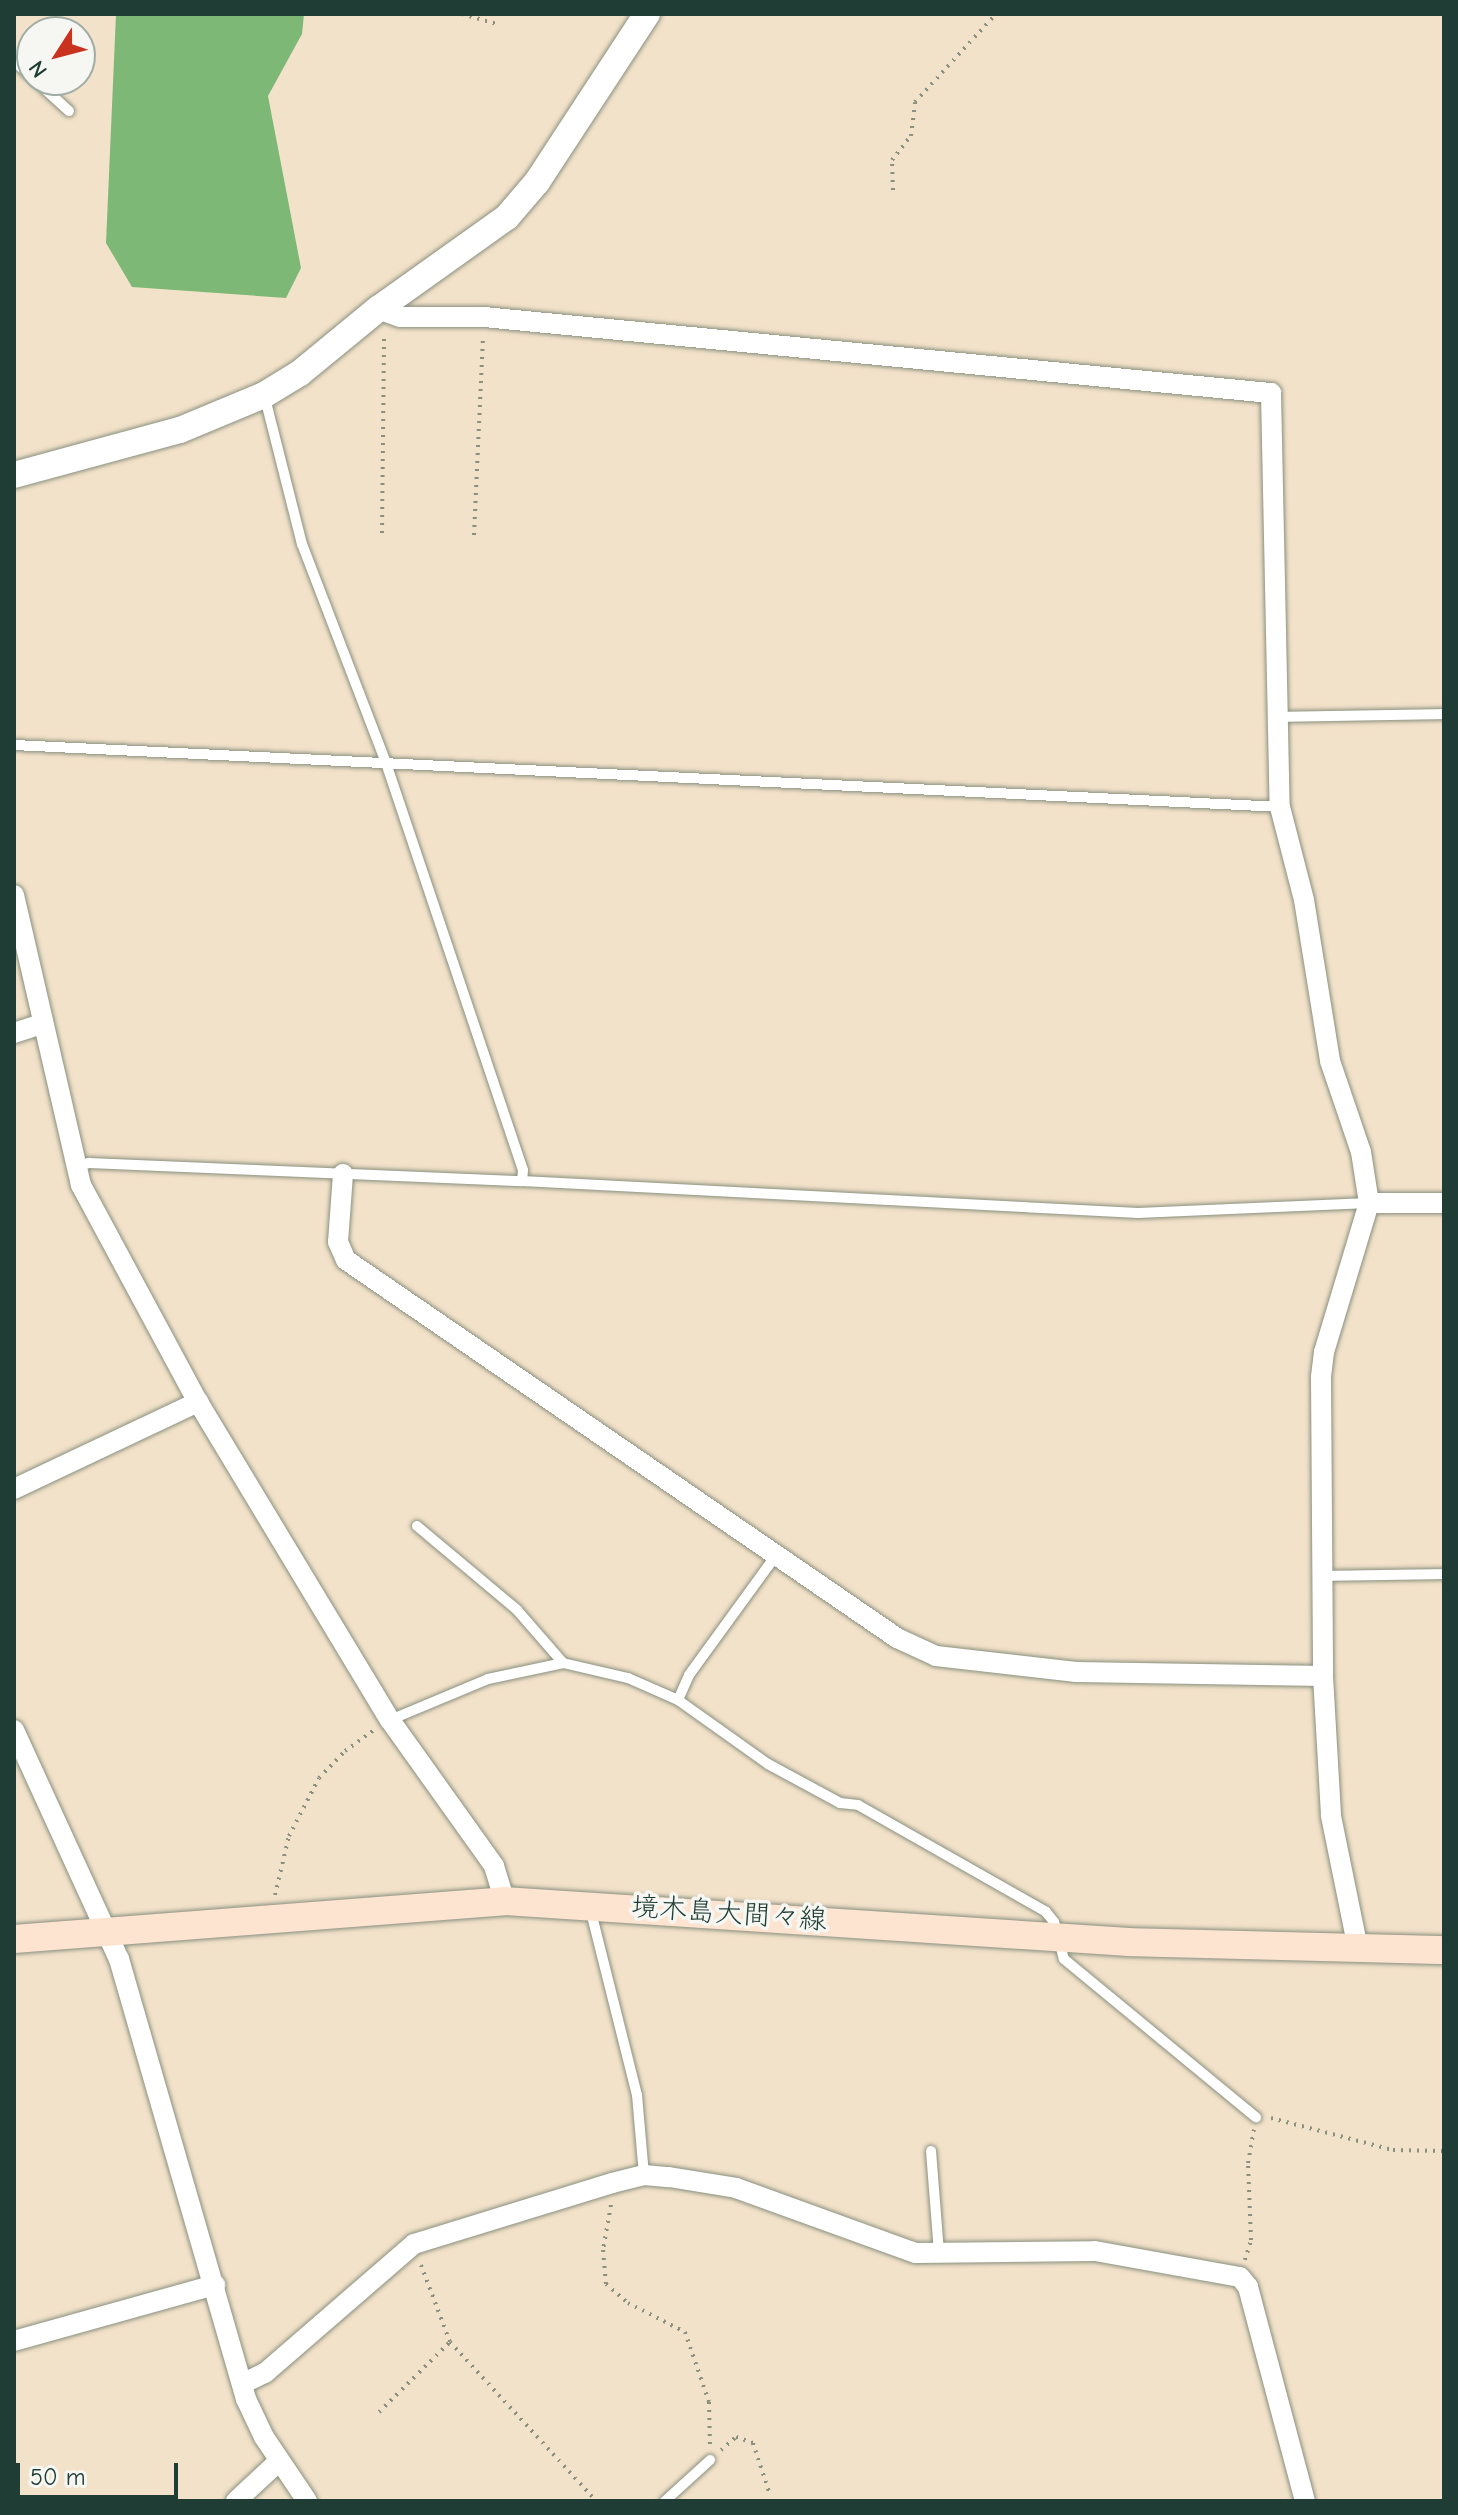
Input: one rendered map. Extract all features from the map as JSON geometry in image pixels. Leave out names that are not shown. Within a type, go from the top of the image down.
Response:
[{"type":"main road","name":"境木島大間々線","points":[[14,1939],[505,1901],[589,1903],[1056,1936],[1444,1950]]},
{"type":"street","points":[[14,475],[166,434],[264,395],[389,313],[507,217],[537,182],[647,14]]},
{"type":"street","points":[[389,313],[484,317],[1271,393],[1280,807],[1309,925],[1330,1061],[1361,1152],[1369,1203],[1324,1352],[1323,1676],[1331,1816],[1358,1949]]},
{"type":"street","points":[[14,895],[74,1167],[198,1402],[390,1720],[494,1866],[505,1901]]},
{"type":"street","points":[[14,1033],[41,1024]]},
{"type":"street","points":[[343,1174],[338,1242],[346,1260],[875,1625],[936,1656],[1076,1672],[1323,1676]]},
{"type":"street","points":[[1369,1203],[1444,1203]]},
{"type":"street","points":[[14,1489],[198,1402]]},
{"type":"street","points":[[14,1730],[107,1932],[161,2093],[252,2415],[307,2501]]},
{"type":"street","points":[[242,2384],[265,2373],[414,2244],[644,2175],[736,2188],[895,2248],[939,2253],[1095,2251],[1240,2277],[1248,2287],[1305,2501]]},
{"type":"street","points":[[14,2341],[215,2285]]},
{"type":"street","points":[[236,2501],[279,2461]]},
{"type":"lane","points":[[53,96],[69,111]]},
{"type":"lane","points":[[264,395],[302,544],[386,763],[523,1170],[522,1181]]},
{"type":"lane","points":[[1277,717],[1444,714]]},
{"type":"lane","points":[[14,745],[1280,807]]},
{"type":"lane","points":[[74,1167],[89,1163],[522,1181],[1138,1213],[1369,1203]]},
{"type":"lane","points":[[417,1526],[517,1610],[563,1663]]},
{"type":"lane","points":[[678,1700],[689,1675],[774,1558]]},
{"type":"lane","points":[[1322,1576],[1444,1574]]},
{"type":"lane","points":[[390,1720],[488,1679],[563,1663],[628,1678],[678,1700],[768,1764],[840,1803],[858,1805],[1026,1899],[1054,1922],[1064,1959],[1256,2117]]},
{"type":"lane","points":[[589,1903],[593,1936],[637,2095],[644,2175]]},
{"type":"lane","points":[[931,2151],[939,2253]]},
{"type":"lane","points":[[665,2501],[710,2460]]},
{"type":"path","points":[[462,14],[498,24]]},
{"type":"path","points":[[893,190],[892,160],[911,136],[915,102],[996,14]]},
{"type":"path","points":[[382,533],[384,320],[389,313]]},
{"type":"path","points":[[474,535],[484,317]]},
{"type":"path","points":[[270,1921],[289,1836],[319,1778],[345,1751],[390,1720]]},
{"type":"path","points":[[1240,2277],[1251,2240],[1248,2163],[1256,2117],[1283,2119],[1393,2150],[1444,2151]]},
{"type":"path","points":[[612,2183],[603,2250],[606,2284],[628,2303],[685,2332],[709,2402],[710,2460]]},
{"type":"path","points":[[414,2244],[450,2342],[596,2501]]},
{"type":"path","points":[[379,2412],[450,2342]]},
{"type":"path","points":[[710,2460],[736,2437],[746,2438],[761,2456],[769,2492]]},
{"type":"green space","points":[[116,14],[304,14],[302,34],[268,96],[301,268],[286,298],[132,287],[106,243]]}]
